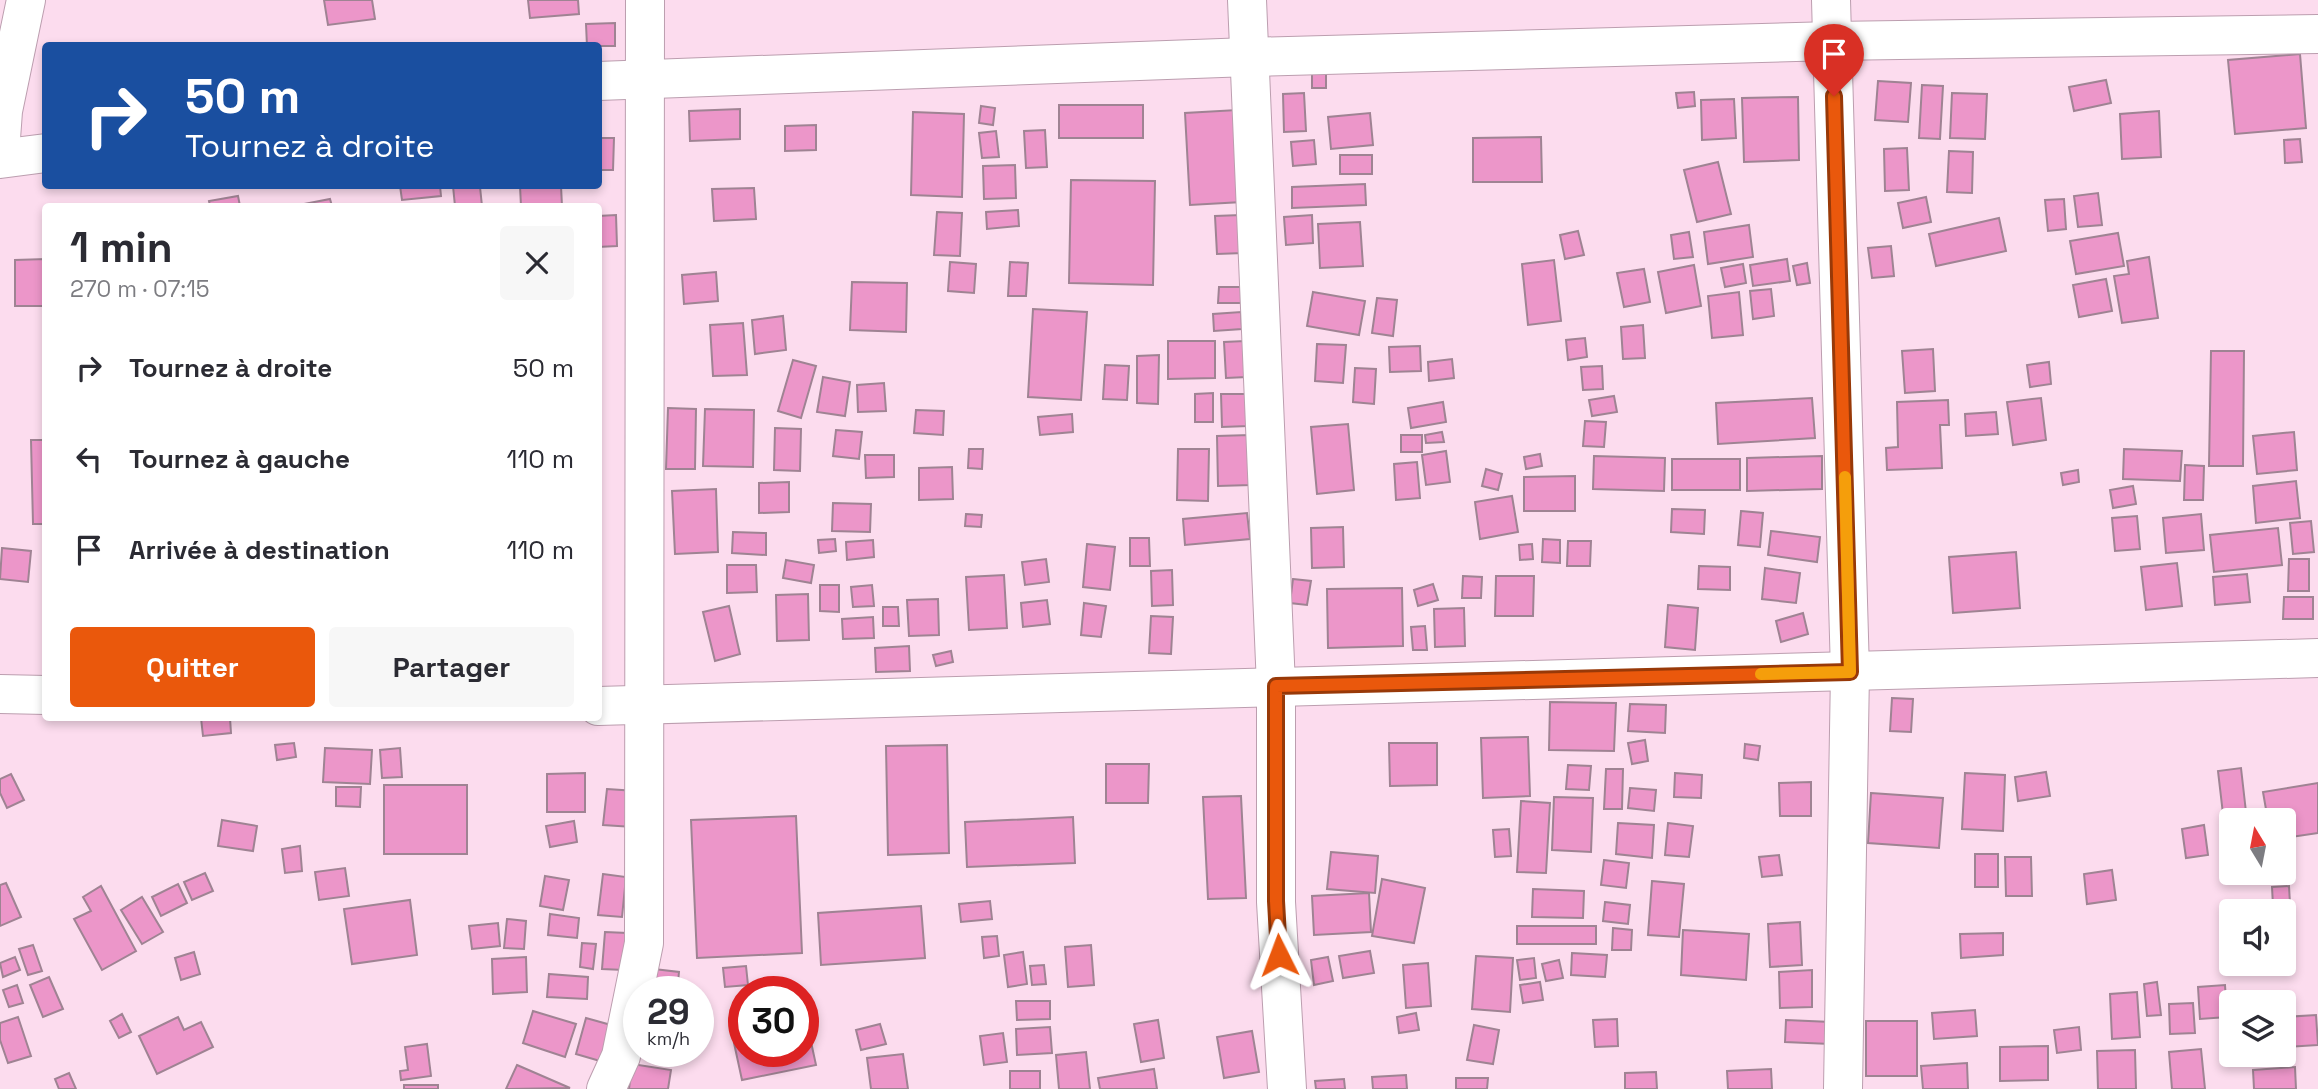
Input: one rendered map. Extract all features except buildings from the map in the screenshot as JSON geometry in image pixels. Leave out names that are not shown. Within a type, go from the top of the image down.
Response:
[{"type":"street","points":[[0,152],[3,111],[26,0]]},
{"type":"street","points":[[606,1089],[621,1056],[645,943],[645,0]]},
{"type":"street","points":[[1247,0],[1276,686],[1276,901],[1287,1089]]},
{"type":"street","points":[[1831,0],[1850,672],[1843,1089]]},
{"type":"street","points":[[602,80],[1249,57],[1832,41],[2318,34]]},
{"type":"street","points":[[0,159],[42,154]]},
{"type":"street","points":[[602,706],[2318,658]]},
{"type":"street","points":[[0,694],[42,695]]},
{"type":"slow traffic","points":[[1761,674],[1850,672],[1845,477]]},
{"type":"route","points":[[1279,955],[1276,901],[1276,686],[1850,672],[1834,96]]}]
